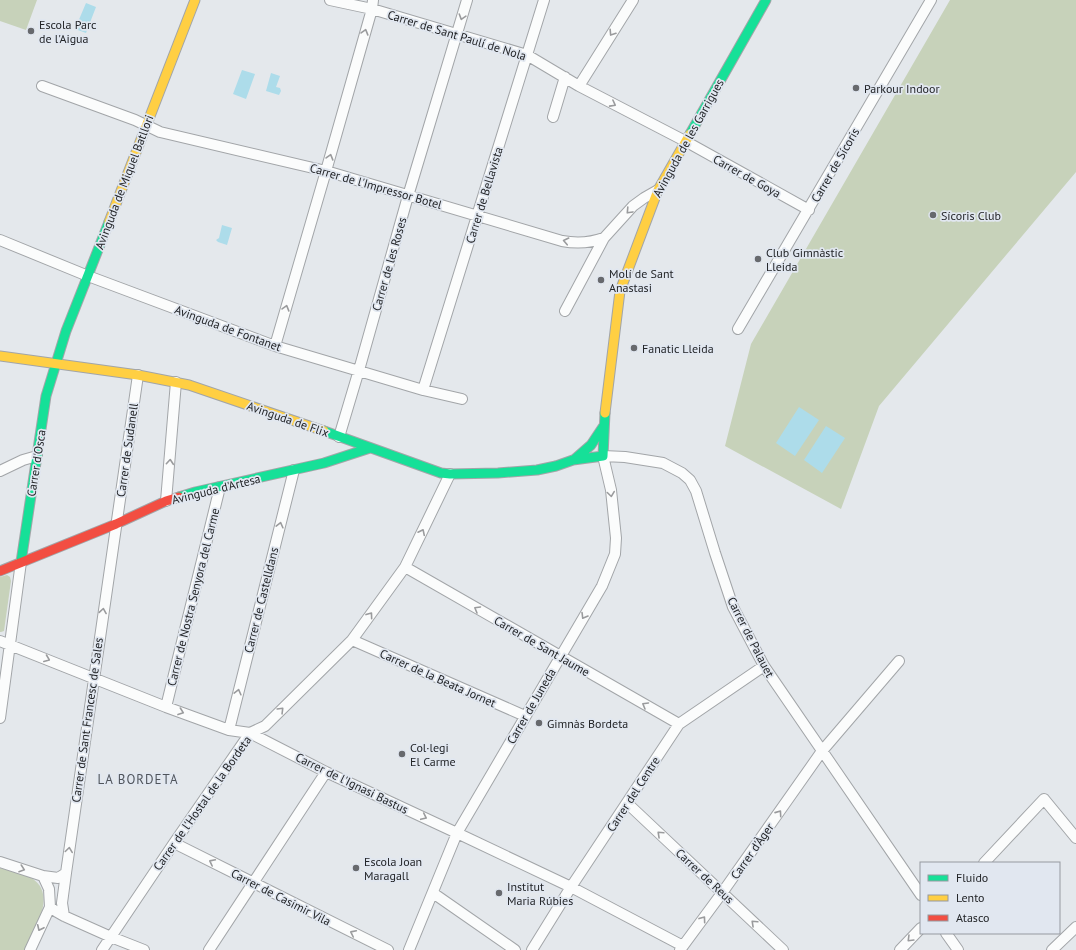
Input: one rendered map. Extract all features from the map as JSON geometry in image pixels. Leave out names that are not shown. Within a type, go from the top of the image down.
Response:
[{"type":"main road","name":"Avinguda de Miquel Batllori","points":[[56,364],[66,331],[195,0]]},
{"type":"main road","name":"Avinguda de les Garrigues","points":[[573,460],[588,450],[598,438],[605,424],[620,291],[658,190],[766,0]]},
{"type":"main road","name":"Avinguda de Flix","points":[[0,356],[138,375],[201,388],[432,471],[450,474],[498,473],[537,470],[556,466],[573,460]]},
{"type":"main road","name":"Carrer d'Osca","points":[[21,562],[46,396],[56,364]]},
{"type":"main road","points":[[573,460],[603,456],[605,424]]},
{"type":"main road","name":"Avinguda d'Artesa","points":[[0,571],[116,524],[166,501],[338,459],[370,448]]},
{"type":"street","name":"Carrer de Sant Paulí de Nola","points":[[330,0],[372,5],[457,34],[527,55],[579,86],[685,141]]},
{"type":"street","name":"Carrer de les Roses","points":[[339,437],[408,196],[467,0]]},
{"type":"street","name":"Carrer de Bellavista","points":[[423,390],[544,0]]},
{"type":"street","points":[[579,86],[633,0]]},
{"type":"street","name":"Carrer de Sícoris","points":[[738,329],[931,0]]},
{"type":"street","points":[[275,346],[372,5]]},
{"type":"street","points":[[553,117],[565,78]]},
{"type":"street","name":"Carrer de l'Impressor Botel","points":[[42,86],[135,120],[160,132],[326,171],[571,242],[587,243],[604,238]]},
{"type":"street","name":"Carrer de Goya","points":[[685,141],[809,210]]},
{"type":"street","points":[[565,310],[604,238],[633,206],[658,190]]},
{"type":"street","name":"Avinguda de Fontanet","points":[[0,240],[88,276],[275,346],[423,390],[462,399]]},
{"type":"street","name":"Carrer de Sudanell","points":[[116,524],[138,375]]},
{"type":"street","points":[[166,501],[176,382]]},
{"type":"street","points":[[0,470],[36,456]]},
{"type":"street","name":"Carrer de Juneda","points":[[409,950],[457,833],[559,656],[602,586],[615,554],[616,538],[611,490],[603,456]]},
{"type":"street","name":"Carrer de Palauet","points":[[603,456],[640,459],[662,463],[682,473],[690,480],[696,491],[714,554],[733,607],[764,666],[920,894]]},
{"type":"street","name":"Carrer de Castelldans","points":[[229,730],[294,470]]},
{"type":"street","name":"Carrer de l'Hostal de la Bordeta","points":[[102,950],[250,733],[265,726],[352,640],[405,567],[450,474]]},
{"type":"street","name":"Carrer de Nostra Senyora del Carme","points":[[166,707],[220,487]]},
{"type":"street","name":"Carrer de Sant Francesc de Sales","points":[[64,916],[62,903],[116,524]]},
{"type":"street","points":[[0,718],[21,562]]},
{"type":"street","name":"Carrer de Sant Jaume","points":[[405,567],[679,724]]},
{"type":"street","name":"Carrer de la Beata Jornet","points":[[352,640],[525,716]]},
{"type":"street","name":"Carrer de l'Ignasi Bastus","points":[[0,641],[166,707],[229,730],[250,733],[326,772],[571,888],[682,948]]},
{"type":"street","name":"Carrer d'Àger","points":[[682,948],[822,751],[899,661]]},
{"type":"street","name":"Carrer del Centre","points":[[532,950],[679,724],[764,666]]},
{"type":"street","points":[[209,950],[326,772]]},
{"type":"street","points":[[985,862],[1044,799],[1076,838]]},
{"type":"street","name":"Carrer de Reus","points":[[627,803],[783,950]]},
{"type":"street","name":"Carrer de Casimir Vila","points":[[174,843],[388,950]]},
{"type":"street","points":[[0,862],[43,876],[58,878],[66,873]]},
{"type":"street","points":[[30,950],[50,906],[49,889],[43,876]]},
{"type":"street","points":[[433,893],[515,950]]},
{"type":"street","points":[[50,906],[64,916],[110,937],[144,950]]},
{"type":"street","points":[[1052,950],[1076,927]]},
{"type":"street","points":[[900,950],[920,929]]},
{"type":"street","points":[[947,934],[958,950]]},
{"type":"green space","points":[[0,0],[37,0],[26,30],[0,21]]},
{"type":"green space","name":"Sícoris Club","points":[[950,0],[1076,0],[1076,172],[879,406],[841,509],[725,446],[751,344]]},
{"type":"green space","points":[[7,575],[10,577],[11,581],[4,631],[0,632],[0,577]]},
{"type":"green space","points":[[0,868],[33,879],[40,886],[43,894],[43,904],[38,923],[25,950],[0,950]]},
{"type":"water","points":[[86,3],[96,7],[86,33],[75,29]]},
{"type":"water","points":[[242,70],[255,74],[246,99],[233,94]]},
{"type":"water","points":[[271,73],[280,76],[276,87],[280,88],[281,91],[279,95],[266,91]]},
{"type":"water","points":[[222,225],[232,228],[227,245],[216,240],[219,238]]},
{"type":"water","points":[[799,407],[819,420],[795,456],[776,443]]},
{"type":"water","points":[[826,426],[845,438],[822,473],[804,460]]},
{"type":"traffic: fast","points":[[690,134],[766,0]]},
{"type":"traffic: fast","points":[[21,562],[46,396],[66,331],[109,222]]},
{"type":"traffic: fast","points":[[324,431],[441,473],[498,473],[537,470],[556,466],[573,460],[603,456],[605,413]]},
{"type":"traffic: fast","points":[[575,459],[591,445],[603,427]]},
{"type":"traffic: fast","points":[[179,497],[195,492],[324,463],[370,448]]},
{"type":"traffic: slow","points":[[109,222],[195,0]]},
{"type":"traffic: slow","points":[[605,413],[620,291],[658,190],[690,134]]},
{"type":"traffic: slow","points":[[0,356],[138,375],[189,385],[324,431]]},
{"type":"traffic: jam","points":[[0,571],[116,524],[166,501],[179,497]]},
{"type":"place","name":"Escola Parc de l'Aigua","points":[[31,31]]},
{"type":"place","name":"Parkour Indoor","points":[[856,88]]},
{"type":"place","name":"Sícoris Club","points":[[933,215]]},
{"type":"place","name":"Club Gimnàstic Lleida","points":[[758,259]]},
{"type":"place","name":"Molí de Sant Anastasi","points":[[601,280]]},
{"type":"place","name":"Fanatic Lleida","points":[[634,348]]},
{"type":"place","name":"Gimnàs Bordeta","points":[[539,723]]},
{"type":"place","name":"Col·legi El Carme","points":[[402,754]]},
{"type":"place","name":"Escola Joan Maragall","points":[[356,868]]},
{"type":"place","name":"Institut Maria Rúbies","points":[[499,893]]},
{"type":"district","name":"LA BORDETA","points":[[138,779]]}]
